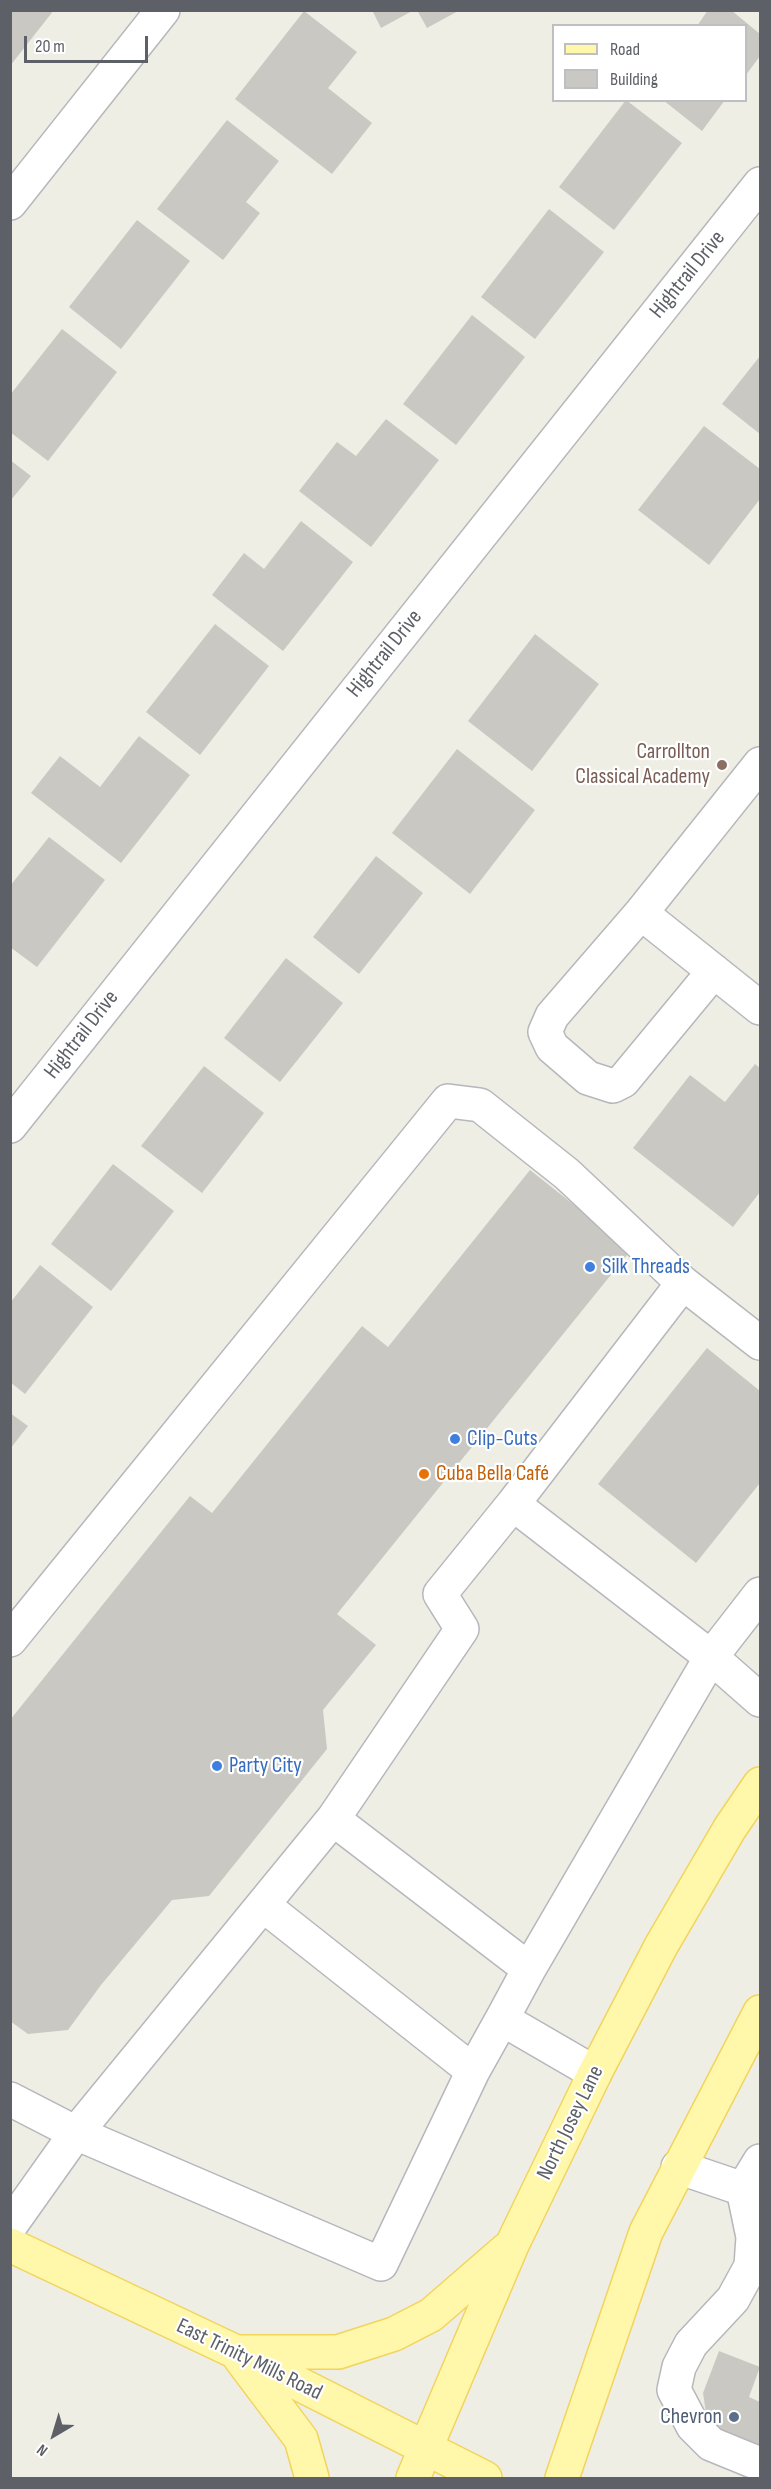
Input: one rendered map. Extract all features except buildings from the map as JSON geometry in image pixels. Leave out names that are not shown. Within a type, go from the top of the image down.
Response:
[{"type":"main road","name":"North Josey Lane","points":[[413,2478],[512,2245],[595,2073],[661,1946],[730,1828],[760,1784]]},
{"type":"main road","points":[[562,2478],[646,2232],[760,2012]]},
{"type":"main road","name":"East Trinity Mills Road","points":[[10,2245],[236,2352],[484,2478]]},
{"type":"main road","points":[[236,2352],[338,2352],[394,2334],[430,2315],[512,2245]]},
{"type":"main road","points":[[236,2352],[301,2439],[312,2478]]},
{"type":"street","points":[[10,202],[163,10]]},
{"type":"street","name":"Hightrail Drive","points":[[10,1126],[760,184]]},
{"type":"street","points":[[714,971],[623,1081],[613,1086],[588,1078],[552,1047],[545,1032],[552,1016],[641,913],[760,764]]},
{"type":"street","points":[[641,913],[760,1008]]},
{"type":"street","points":[[10,1640],[448,1101],[480,1105],[567,1174],[683,1283],[760,1343]]},
{"type":"street","points":[[10,2226],[76,2133],[333,1819],[462,1629],[440,1594],[513,1504],[683,1283]]},
{"type":"street","points":[[513,1504],[711,1657],[760,1700]]},
{"type":"street","points":[[10,2099],[76,2133],[381,2264],[473,2071],[529,1970],[711,1657],[760,1594]]},
{"type":"street","points":[[333,1819],[529,1970]]},
{"type":"street","points":[[263,1905],[473,2071]]},
{"type":"street","points":[[502,2019],[595,2073]]},
{"type":"street","points":[[760,2161],[742,2189],[753,2237],[751,2266],[733,2299],[692,2344],[679,2367],[674,2390],[693,2426],[711,2444],[760,2464]]},
{"type":"street","points":[[678,2167],[742,2189]]},
{"type":"place","name":"Carrollton Classical Academy","points":[[722,765]]},
{"type":"place","name":"Silk Threads","points":[[590,1267]]},
{"type":"place","name":"Clip-Cuts","points":[[455,1439]]},
{"type":"place","name":"Cuba Bella Café","points":[[424,1474]]},
{"type":"place","name":"Party City","points":[[217,1766]]},
{"type":"place","name":"Chevron","points":[[734,2417]]}]
